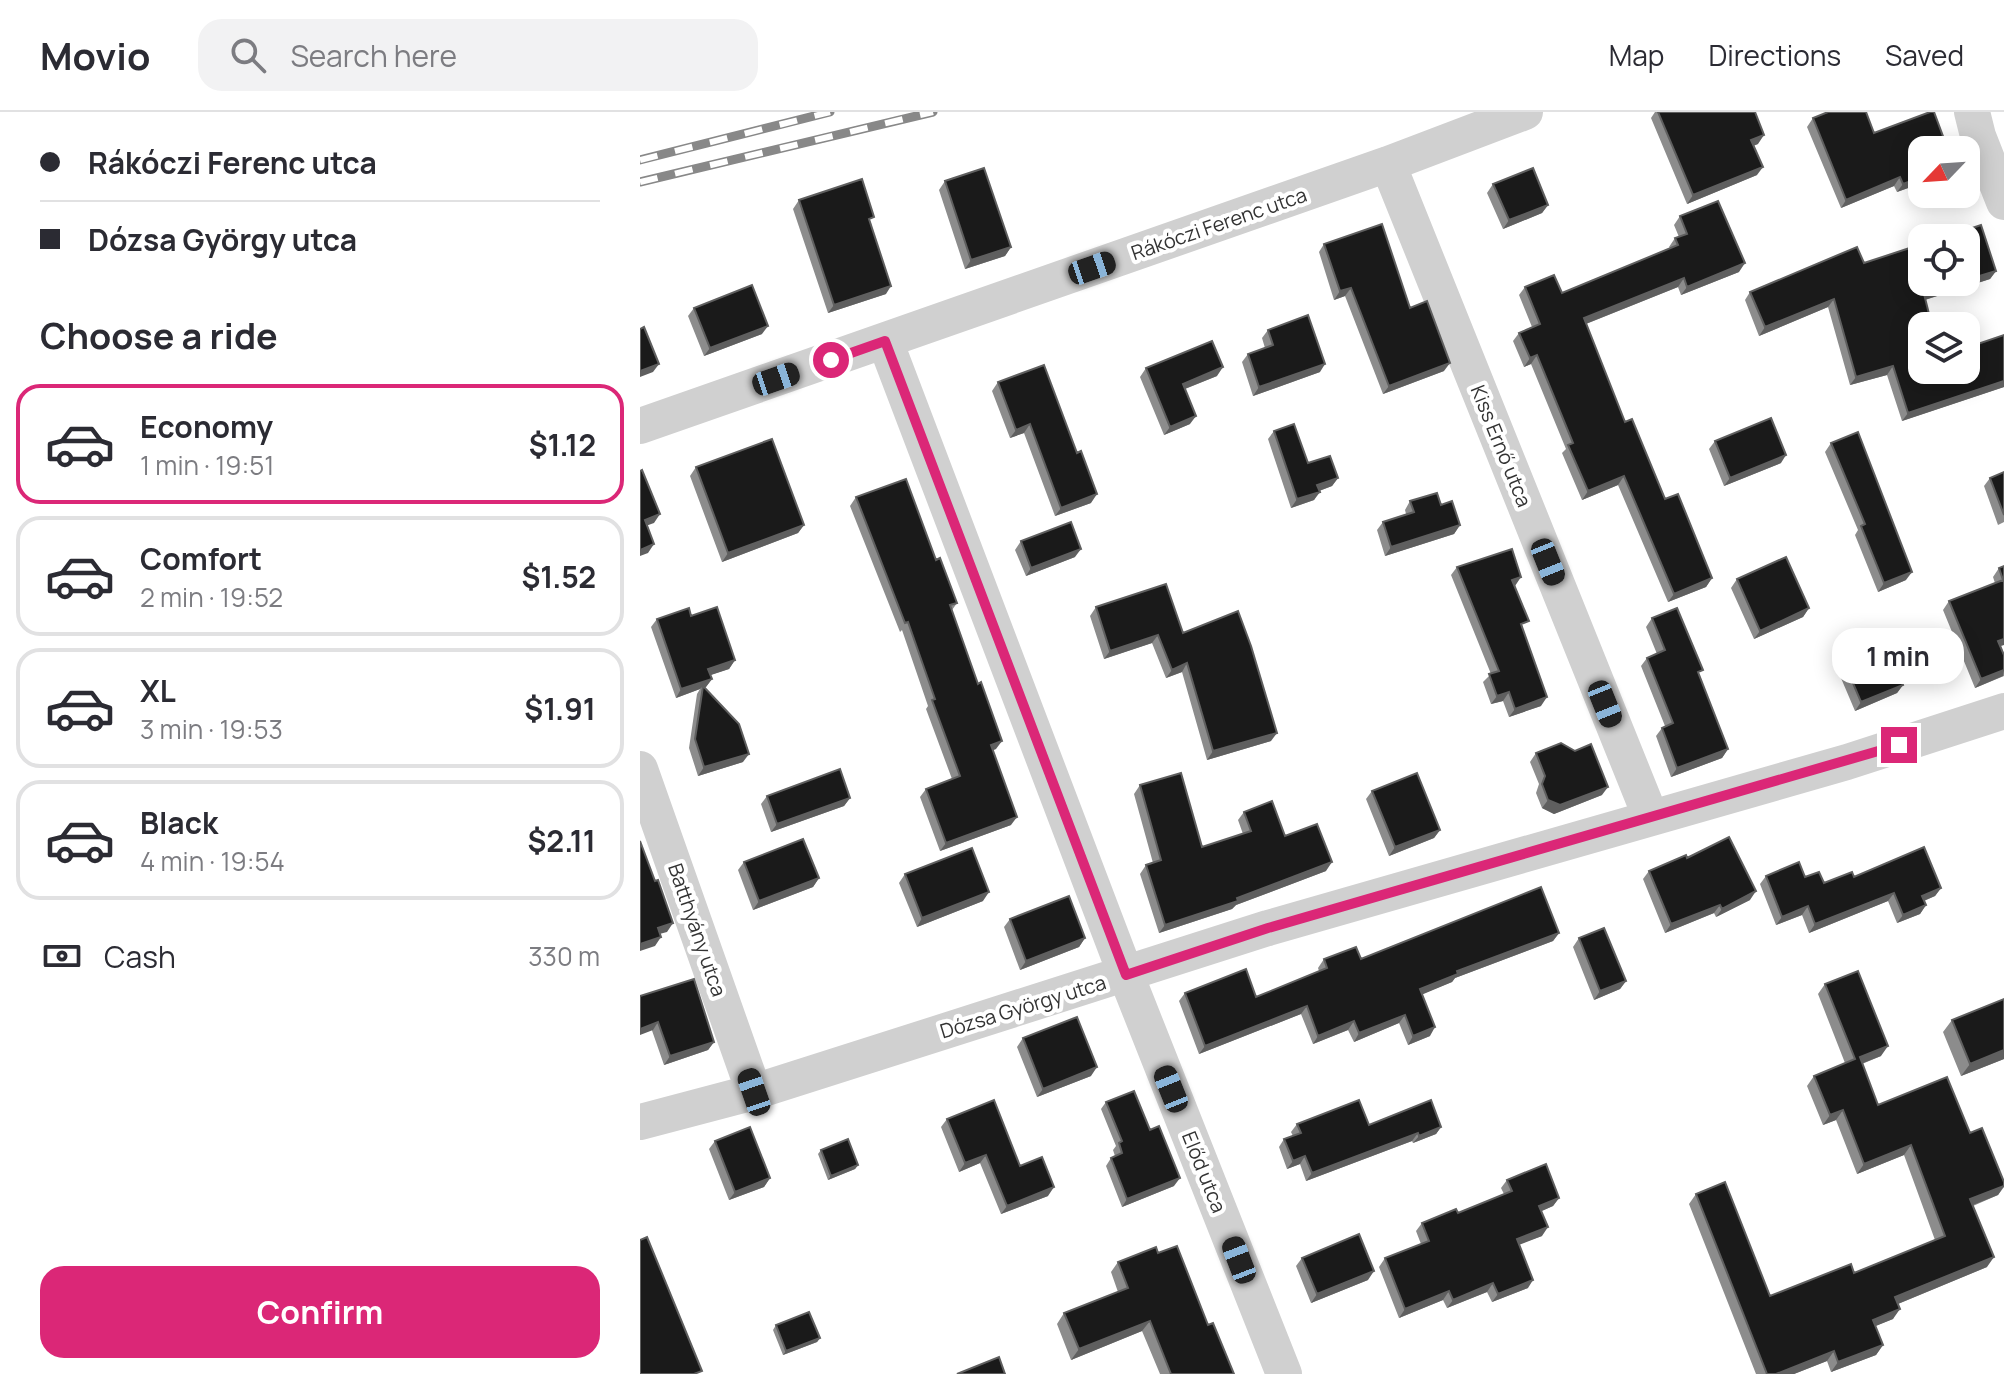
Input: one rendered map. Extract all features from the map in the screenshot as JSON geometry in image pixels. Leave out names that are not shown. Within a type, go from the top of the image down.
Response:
[{"type":"street","name":"Rákóczi Ferenc utca","points":[[640,426],[1388,164],[1525,112]]},
{"type":"street","points":[[1972,112],[2004,202]]},
{"type":"street","name":"Kiss Ernő utca","points":[[1388,164],[1651,818]]},
{"type":"street","name":"Előd utca","points":[[885,341],[1126,975],[1284,1374]]},
{"type":"street","name":"Dózsa György utca","points":[[640,1122],[754,1092],[1268,928],[1847,762],[2004,711]]},
{"type":"street","name":"Batthyány utca","points":[[640,769],[754,1092]]},
{"type":"building","points":[[1658,112],[1755,112],[1764,135],[1751,140],[1763,167],[1693,195]]},
{"type":"building","points":[[1828,112],[1866,112],[1874,133],[1934,112],[1943,136],[1908,136],[1908,182],[1903,184],[1900,177],[1846,200],[1813,118]]},
{"type":"building","points":[[984,168],[1011,247],[971,260],[945,181]]},
{"type":"building","points":[[1533,168],[1548,205],[1509,220],[1493,184]]},
{"type":"building","points":[[862,179],[874,217],[869,219],[891,286],[834,305],[799,200]]},
{"type":"building","points":[[1718,201],[1745,263],[1687,287],[1684,278],[1584,318],[1625,422],[1632,419],[1665,499],[1678,494],[1712,578],[1674,594],[1624,476],[1588,491],[1568,445],[1573,443],[1537,355],[1530,358],[1519,333],[1540,324],[1525,287],[1554,275],[1562,293],[1678,245],[1675,238],[1687,234],[1680,216]]},
{"type":"building","points":[[1382,224],[1410,308],[1427,301],[1450,363],[1389,386],[1351,288],[1340,291],[1324,244]]},
{"type":"building","points":[[1980,225],[1996,271],[1980,276]]},
{"type":"building","points":[[1857,247],[1864,263],[1908,249],[1908,296],[1924,296],[1928,312],[1908,312],[1908,384],[1980,384],[1980,343],[2004,335],[2004,381],[1908,413],[1893,366],[1856,377],[1834,299],[1765,327],[1750,292]]},
{"type":"building","points":[[752,285],[768,326],[710,348],[694,308]]},
{"type":"building","points":[[1308,315],[1325,364],[1259,387],[1248,354],[1273,345],[1268,330]]},
{"type":"building","points":[[644,327],[659,364],[640,371],[640,329]]},
{"type":"building","points":[[1212,341],[1223,367],[1183,384],[1196,416],[1170,427],[1146,368]]},
{"type":"building","points":[[1044,365],[1077,453],[1081,451],[1097,494],[1061,508],[1030,424],[1016,430],[998,382]]},
{"type":"building","points":[[1771,418],[1786,455],[1730,478],[1715,441]]},
{"type":"building","points":[[1294,424],[1308,463],[1330,456],[1338,478],[1317,485],[1320,492],[1297,499],[1274,431]]},
{"type":"building","points":[[1858,432],[1912,572],[1884,583],[1861,526],[1865,524],[1831,443]]},
{"type":"building","points":[[772,439],[804,525],[728,553],[696,467]]},
{"type":"building","points":[[640,471],[660,514],[645,520],[654,544],[640,550]]},
{"type":"building","points":[[2004,472],[2004,515],[1990,478]]},
{"type":"building","points":[[906,479],[936,560],[940,558],[957,603],[950,605],[1002,741],[991,745],[1017,817],[946,843],[926,789],[960,776],[908,622],[905,623],[856,497]]},
{"type":"building","points":[[1437,493],[1441,505],[1452,501],[1460,525],[1391,547],[1383,522],[1414,512],[1410,501]]},
{"type":"building","points":[[1071,522],[1081,549],[1031,568],[1021,541]]},
{"type":"building","points":[[1512,549],[1521,577],[1512,580],[1529,621],[1521,624],[1547,697],[1515,709],[1509,692],[1497,696],[1489,674],[1499,671],[1457,567]]},
{"type":"building","points":[[1786,557],[1809,608],[1760,631],[1737,579]]},
{"type":"building","points":[[2004,566],[2004,639],[1998,641],[2004,655],[2004,670],[1981,679],[1949,601],[2003,580],[1999,568]]},
{"type":"building","points":[[1166,584],[1183,633],[1238,611],[1277,733],[1213,751],[1187,663],[1172,670],[1158,635],[1110,651],[1096,607]]},
{"type":"building","points":[[717,607],[735,660],[708,669],[712,679],[681,689],[657,619],[689,608],[691,616]]},
{"type":"building","points":[[1677,608],[1703,670],[1698,672],[1728,749],[1677,768],[1662,728],[1673,723],[1647,658],[1665,650],[1652,618]]},
{"type":"building","points":[[1886,644],[1903,685],[1861,702],[1844,662]]},
{"type":"building","points":[[703,686],[739,724],[749,754],[704,767],[695,739]]},
{"type":"building","points":[[1561,743],[1575,751],[1591,744],[1608,787],[1560,805],[1548,800],[1542,784],[1545,776],[1536,753]]},
{"type":"building","points":[[840,769],[850,798],[777,824],[767,796]]},
{"type":"building","points":[[1181,773],[1202,847],[1251,831],[1244,812],[1272,801],[1285,836],[1317,824],[1332,862],[1237,898],[1238,901],[1165,925],[1146,865],[1161,860],[1140,785]]},
{"type":"building","points":[[1417,773],[1440,830],[1395,847],[1372,791]]},
{"type":"building","points":[[1729,837],[1756,891],[1722,909],[1720,905],[1671,924],[1649,871],[1686,855],[1687,858]]},
{"type":"building","points":[[803,839],[819,878],[759,901],[744,862]]},
{"type":"building","points":[[640,841],[673,923],[658,928],[661,937],[640,944]]},
{"type":"building","points":[[1924,847],[1941,888],[1922,896],[1926,905],[1903,915],[1894,893],[1815,924],[1808,906],[1782,917],[1766,876],[1799,862],[1805,877],[1819,872],[1824,883],[1852,872],[1854,877]]},
{"type":"building","points":[[972,848],[989,892],[922,918],[905,874]]},
{"type":"building","points":[[1541,887],[1559,933],[1457,971],[1458,974],[1420,989],[1435,1027],[1413,1036],[1405,1015],[1359,1033],[1354,1021],[1318,1036],[1307,1006],[1205,1046],[1185,993],[1246,969],[1256,997],[1327,968],[1324,959],[1356,947],[1361,959]]},
{"type":"building","points":[[1069,896],[1085,938],[1026,961],[1010,919]]},
{"type":"building","points":[[1604,928],[1626,981],[1600,991],[1579,938]]},
{"type":"building","points":[[1858,971],[1888,1046],[1860,1057],[1878,1105],[1947,1077],[1970,1133],[1982,1128],[2004,1186],[1970,1199],[1994,1257],[1895,1297],[1900,1309],[1873,1320],[1883,1345],[1838,1362],[1834,1351],[1776,1374],[1767,1374],[1696,1194],[1725,1182],[1770,1296],[1851,1264],[1854,1273],[1945,1236],[1911,1145],[1864,1164],[1843,1110],[1830,1115],[1814,1076],[1855,1059],[1825,984]]},
{"type":"building","points":[[694,979],[714,1042],[670,1056],[658,1022],[640,1029],[640,996]]},
{"type":"building","points":[[2004,999],[2004,1050],[1970,1064],[1952,1020]]},
{"type":"building","points":[[1077,1017],[1097,1067],[1043,1089],[1023,1038]]},
{"type":"building","points":[[1134,1091],[1150,1130],[1159,1126],[1180,1178],[1127,1199],[1111,1158],[1122,1153],[1119,1143],[1122,1141],[1106,1102]]},
{"type":"building","points":[[994,1100],[1020,1166],[1042,1157],[1054,1187],[1007,1206],[986,1155],[965,1163],[947,1119]]},
{"type":"building","points":[[1359,1100],[1369,1125],[1431,1100],[1441,1127],[1312,1173],[1305,1156],[1293,1161],[1284,1139],[1301,1133],[1297,1124]]},
{"type":"building","points":[[750,1127],[770,1178],[735,1192],[715,1141]]},
{"type":"building","points":[[848,1139],[858,1165],[831,1176],[821,1150]]},
{"type":"building","points":[[1546,1164],[1559,1198],[1539,1206],[1548,1227],[1517,1239],[1533,1280],[1498,1294],[1493,1283],[1453,1300],[1449,1291],[1405,1309],[1385,1258],[1429,1241],[1422,1223],[1456,1209],[1458,1213],[1512,1191],[1507,1180]]},
{"type":"building","points":[[1359,1234],[1374,1271],[1317,1294],[1302,1258]]},
{"type":"building","points":[[647,1237],[702,1371],[694,1374],[640,1374],[640,1240]]},
{"type":"building","points":[[1177,1246],[1208,1325],[1213,1323],[1234,1374],[1171,1374],[1150,1321],[1079,1349],[1064,1313],[1128,1288],[1118,1262],[1156,1247],[1158,1253]]},
{"type":"building","points":[[809,1312],[820,1338],[786,1351],[776,1325]]},
{"type":"building","points":[[999,1357],[1005,1374],[957,1374]]},
{"type":"railway","points":[[640,160],[830,112]]},
{"type":"railway","points":[[640,182],[933,112]]},
{"type":"route","points":[[831,360],[885,341],[1126,975],[1268,928],[1899,745]]}]
